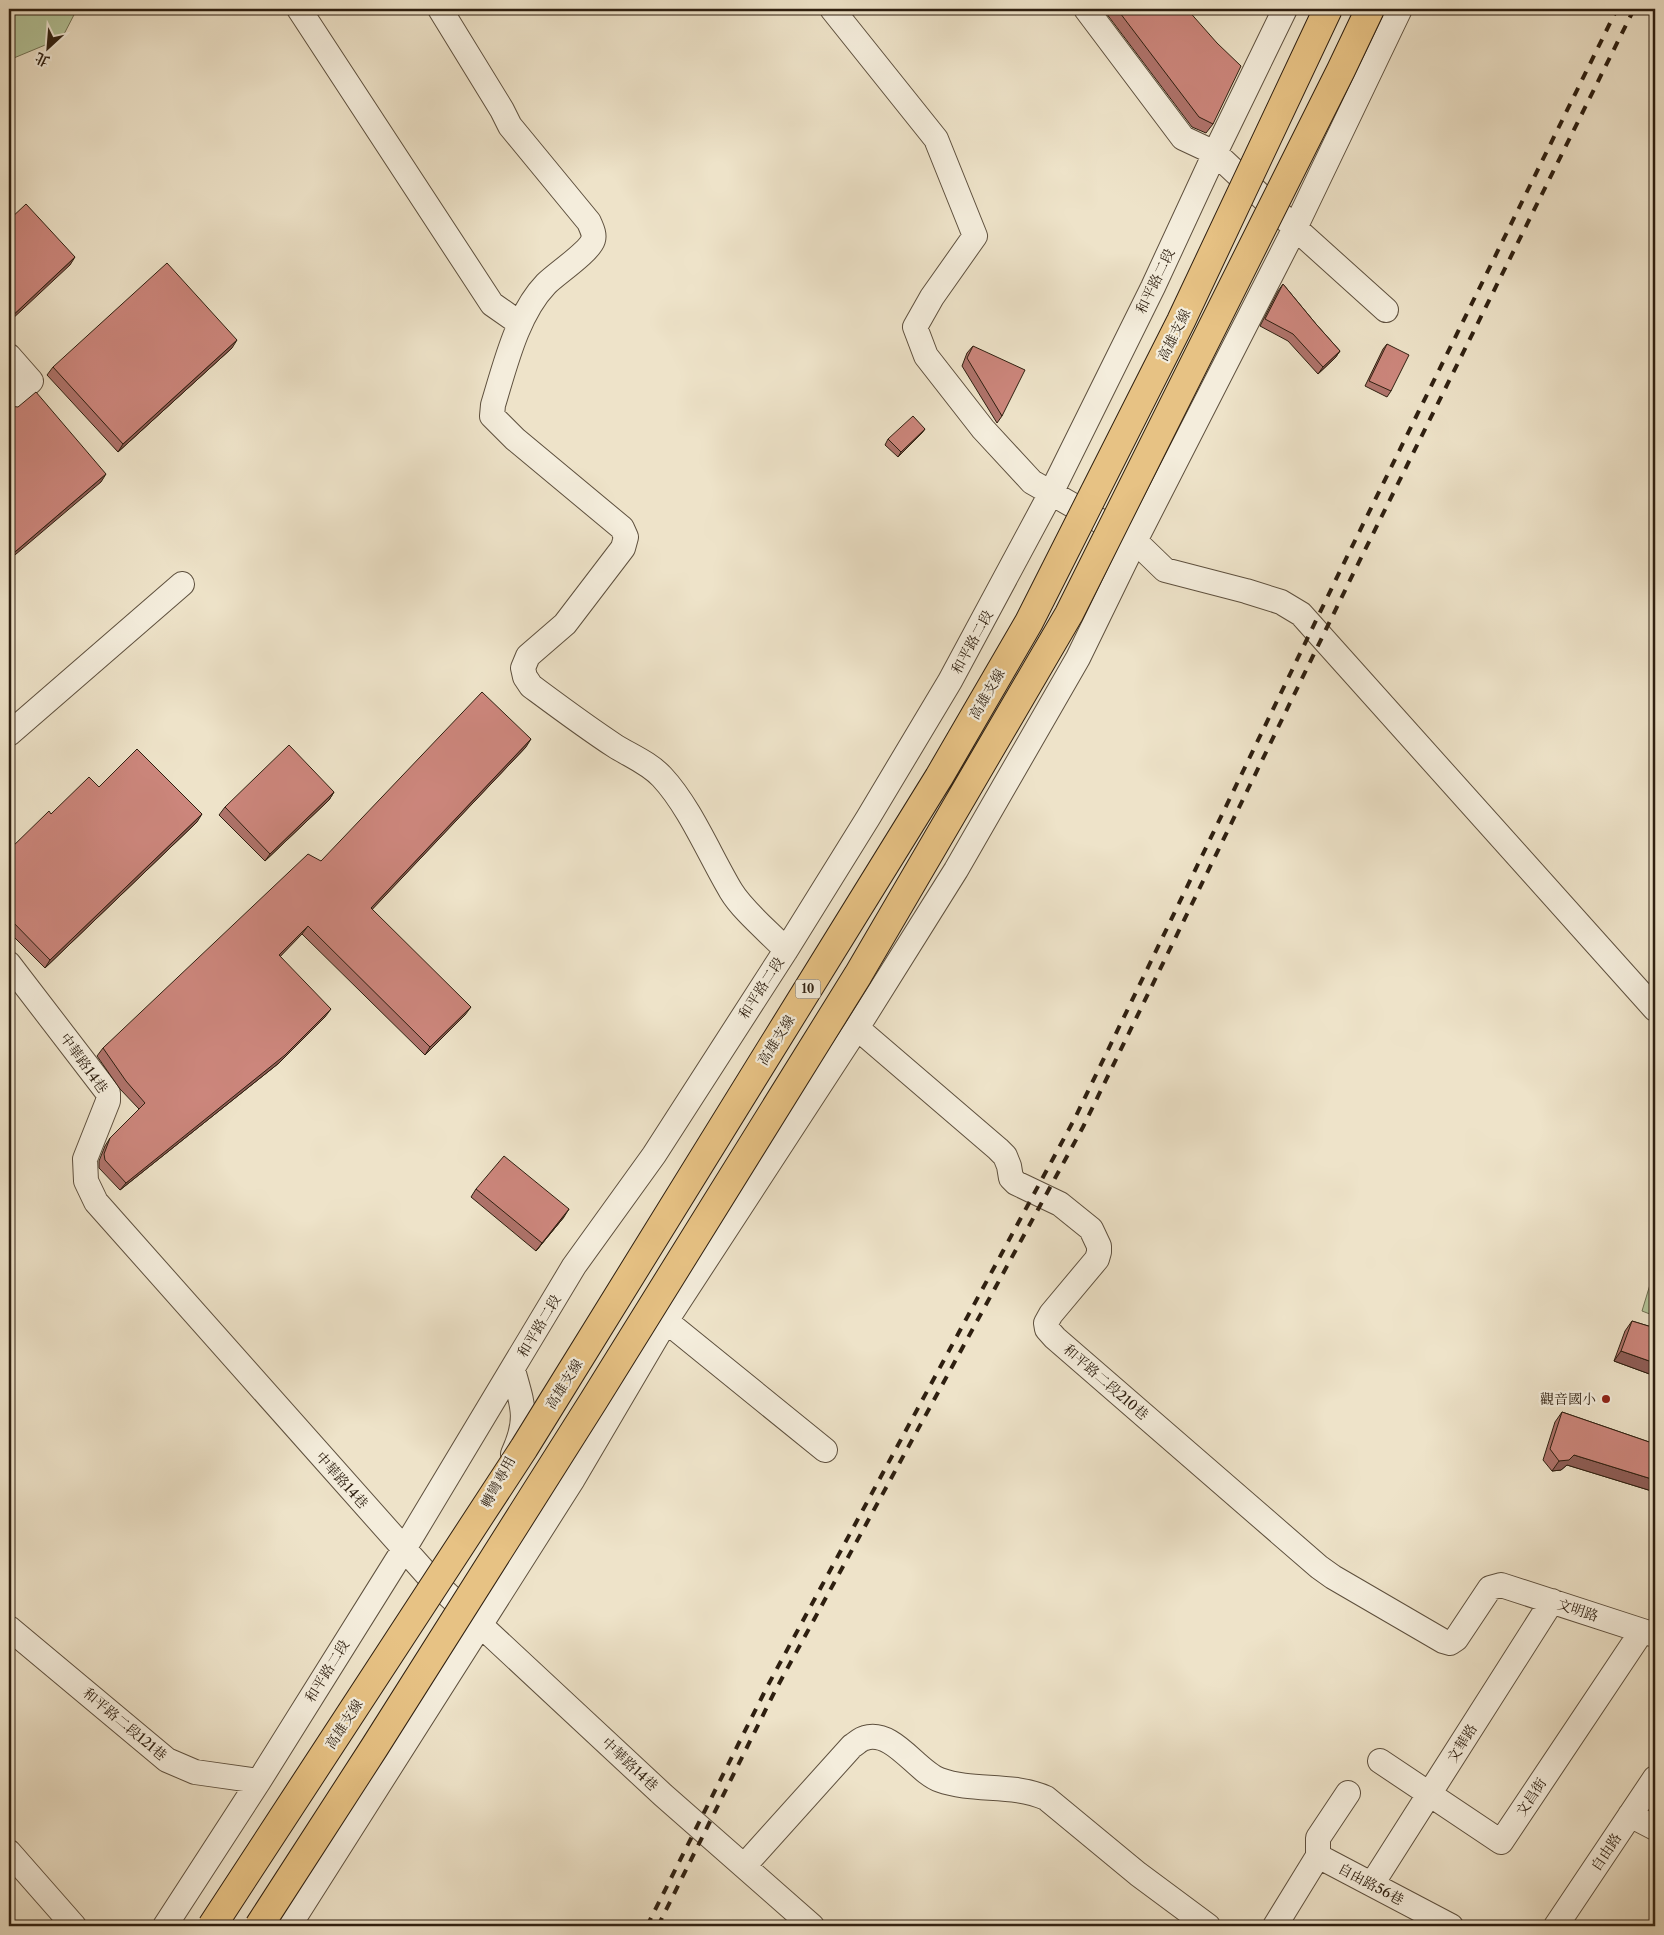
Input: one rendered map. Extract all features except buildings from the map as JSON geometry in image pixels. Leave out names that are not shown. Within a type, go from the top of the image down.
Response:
[{"type":"highway","name":"高雄支線","points":[[212,1926],[524,1448],[938,777],[1014,648],[1181,321],[1328,9]]},
{"type":"highway","name":"10","points":[[259,1926],[594,1400],[858,975],[1069,614],[1370,9]]},
{"type":"street","points":[[300,9],[492,304],[519,323]]},
{"type":"street","points":[[440,9],[510,126],[589,222],[593,232],[593,240],[587,248],[544,285],[519,323],[493,405],[492,416],[515,439],[622,528],[626,538],[623,548],[565,624],[528,656],[523,668],[525,677],[531,686],[582,724],[618,748],[649,765],[662,777],[674,792],[700,835],[732,893],[786,950]]},
{"type":"street","points":[[832,9],[936,139],[975,236],[932,296],[915,326],[926,356],[982,429],[1032,482],[1135,541],[1165,570],[1281,602],[1301,614],[1655,1009]]},
{"type":"street","points":[[1086,9],[1183,138],[1215,153],[1386,310]]},
{"type":"street","name":"和平路二段","points":[[165,1926],[259,1781],[404,1549],[574,1266],[654,1156],[786,950],[950,681],[1051,493],[1154,287],[1215,153],[1285,9]]},
{"type":"street","points":[[289,1926],[573,1480],[666,1321],[857,1028],[956,870],[1078,658],[1135,541],[1295,228],[1400,9]]},
{"type":"street","points":[[9,356],[31,381],[9,402]]},
{"type":"street","points":[[9,734],[182,584]]},
{"type":"street","name":"中華路14巷","points":[[9,964],[108,1093],[108,1101],[85,1160],[86,1181],[96,1202],[431,1579],[662,1795],[812,1926]]},
{"type":"street","name":"和平路二段210巷","points":[[857,1028],[998,1149],[1009,1166],[1011,1178],[1016,1183],[1060,1204],[1091,1229],[1098,1246],[1097,1259],[1051,1314],[1046,1323],[1047,1329],[1055,1338],[1304,1554],[1333,1577],[1443,1641],[1450,1643],[1456,1639],[1490,1588],[1501,1585]]},
{"type":"street","points":[[666,1321],[825,1450]]},
{"type":"street","name":"轉彎專用","points":[[431,1579],[491,1500],[522,1435],[524,1409],[513,1370]]},
{"type":"street","name":"文明路","points":[[1501,1585],[1649,1633]]},
{"type":"street","name":"文華路","points":[[1372,1884],[1552,1601]]},
{"type":"street","name":"和平路二段121巷","points":[[9,1628],[167,1760],[195,1772],[259,1781]]},
{"type":"street","name":"文昌街","points":[[1380,1761],[1501,1842],[1649,1633]]},
{"type":"street","points":[[744,1866],[852,1746],[864,1738],[876,1737],[893,1744],[938,1780],[1028,1792],[1046,1798],[1138,1874],[1208,1926]]},
{"type":"street","name":"自由路","points":[[1556,1926],[1655,1778]]},
{"type":"street","points":[[1275,1926],[1318,1856],[1318,1838],[1348,1793]]},
{"type":"street","points":[[1630,1815],[1655,1828]]},
{"type":"street","points":[[9,1852],[74,1926]]},
{"type":"street","name":"自由路56巷","points":[[1318,1856],[1372,1884],[1427,1921],[1451,1926]]},
{"type":"green space","points":[[9,9],[77,9],[62,38],[9,60]]},
{"type":"green space","points":[[1655,1268],[1655,1316],[1642,1311]]},
{"type":"railway","points":[[647,1926],[767,1687],[1075,1118],[1341,569],[1617,9]]},
{"type":"railway","points":[[658,1926],[775,1691],[1083,1127],[1354,572],[1634,9]]},
{"type":"place","name":"觀音國小","points":[[1606,1399]]}]
